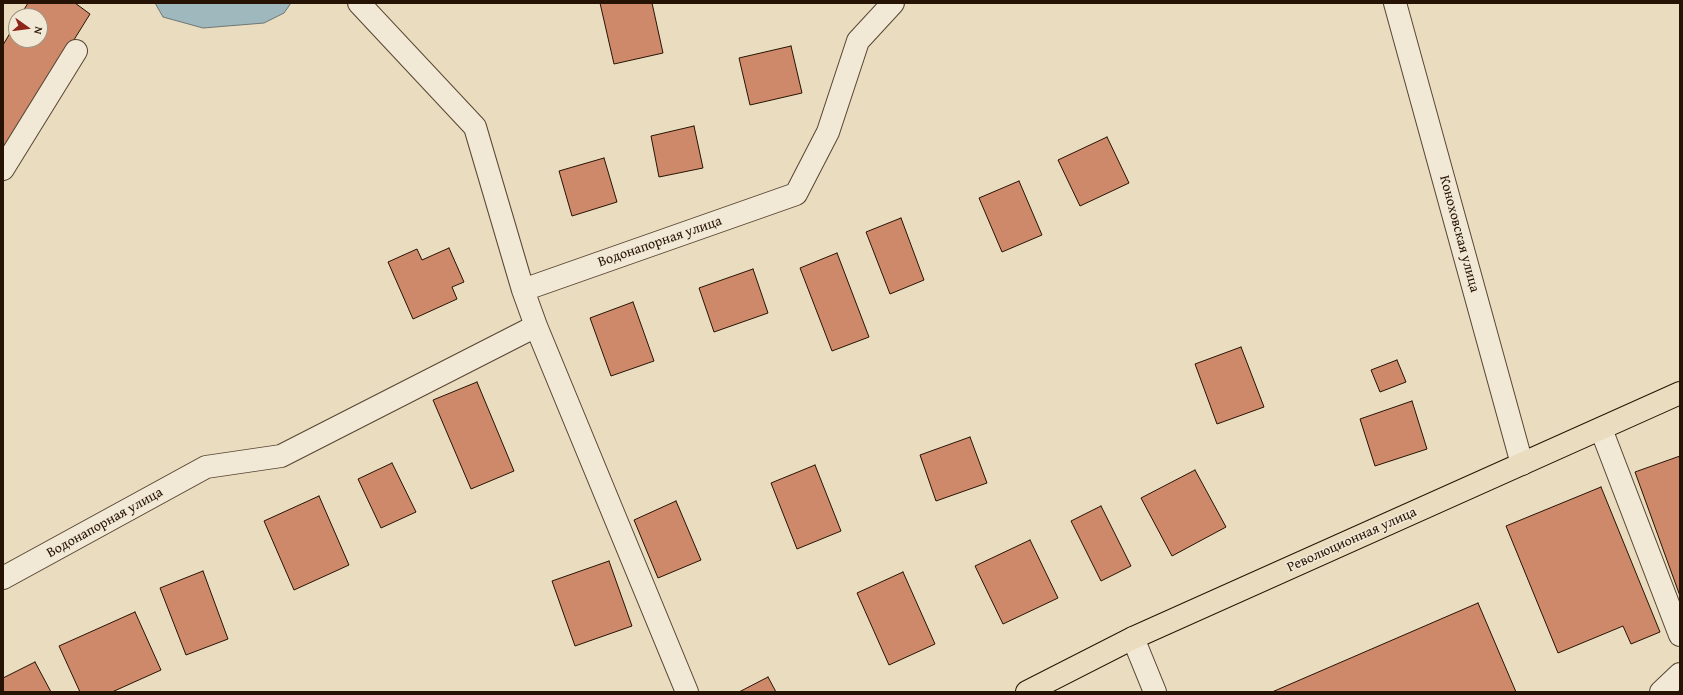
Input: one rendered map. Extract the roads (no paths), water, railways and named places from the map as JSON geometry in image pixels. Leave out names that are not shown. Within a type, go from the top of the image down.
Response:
[{"type":"main road","name":"Революционная улица","points":[[1027,692],[1133,638],[1680,393]]},
{"type":"street","points":[[359,3],[474,127],[523,290],[536,326],[687,692]]},
{"type":"street","name":"Водонапорная улица","points":[[523,290],[796,194],[828,132],[858,41],[892,3]]},
{"type":"street","name":"Коноховская улица","points":[[1395,3],[1522,464]]},
{"type":"street","points":[[3,169],[76,52]]},
{"type":"street","name":"Водонапорная улица","points":[[3,578],[206,467],[280,456],[536,326]]},
{"type":"street","points":[[1601,429],[1680,634]]},
{"type":"street","points":[[1133,638],[1155,692]]},
{"type":"street","points":[[1661,692],[1680,674]]},
{"type":"water","points":[[155,3],[291,3],[284,13],[264,23],[203,28],[163,17]]}]
